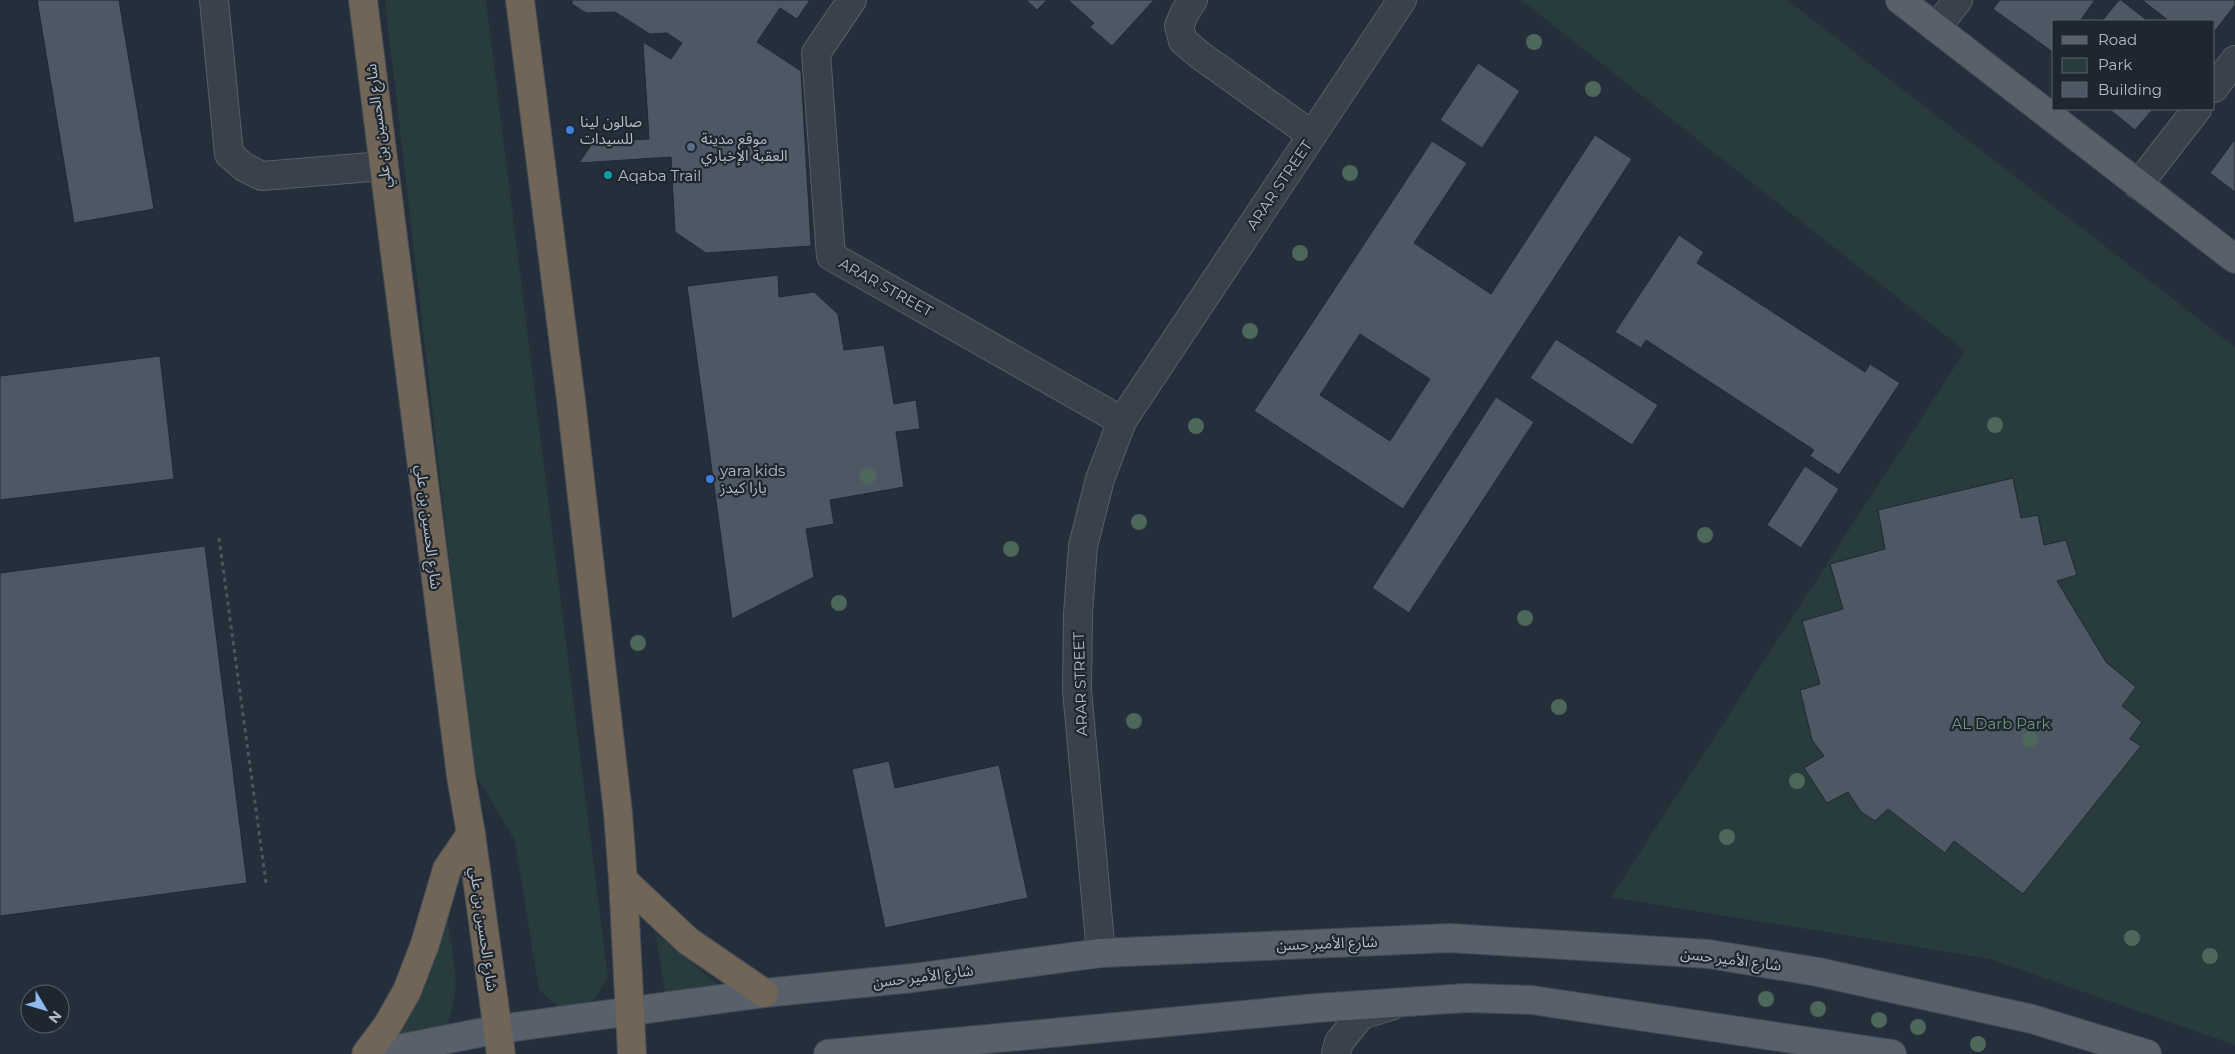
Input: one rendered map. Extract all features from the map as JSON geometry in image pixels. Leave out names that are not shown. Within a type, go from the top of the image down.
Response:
[{"type":"highway","name":"شارع الحسين بن علي","points":[[363,0],[382,166],[461,776],[500,1041]]},
{"type":"highway","points":[[520,0],[571,400],[618,813],[632,1054]]},
{"type":"highway","points":[[366,1054],[387,1026],[407,991],[426,944],[447,869],[471,834]]},
{"type":"highway","points":[[623,880],[688,941],[764,993]]},
{"type":"main road","points":[[1900,0],[2235,259]]},
{"type":"main road","name":"شارع الأمير حسن","points":[[373,1054],[500,1041],[630,1011],[764,993],[913,978],[1101,953],[1450,938],[1709,954],[1818,972],[1907,990],[2032,1019],[2147,1054]]},
{"type":"main road","points":[[828,1054],[1318,1008],[1466,998],[1532,1000],[1892,1054]]},
{"type":"street","points":[[214,0],[229,154],[244,167],[262,176],[382,166]]},
{"type":"street","name":"ARAR STREET","points":[[852,0],[816,53],[831,256],[1122,421]]},
{"type":"street","points":[[1193,0],[1179,26],[1183,41],[1201,56],[1312,135]]},
{"type":"street","name":"ARAR STREET","points":[[1101,953],[1078,690],[1078,614],[1083,546],[1100,479],[1122,421],[1402,0]]},
{"type":"street","points":[[1936,28],[1958,0]]},
{"type":"street","points":[[2215,87],[2235,60]]},
{"type":"street","points":[[2138,185],[2196,110]]},
{"type":"street","points":[[1336,1054],[1339,1042],[1362,1015],[1398,1004]]},
{"type":"path","points":[[219,538],[266,883]]},
{"type":"green space","points":[[385,0],[486,0],[608,977],[596,996],[587,1005],[565,1012],[539,990],[515,841],[474,772]]},
{"type":"green space","name":"AL Darb Park","points":[[1521,0],[1787,0],[2235,347],[2235,1045],[1990,959],[1611,897],[1965,351]]},
{"type":"green space","points":[[441,916],[448,921],[455,979],[453,1006],[448,1020],[441,1034],[392,1037]]},
{"type":"green space","points":[[655,933],[719,985],[666,996]]},
{"type":"building","points":[[37,0],[119,0],[154,209],[74,223]]},
{"type":"building","points":[[572,0],[810,0],[797,19],[780,8],[757,42],[801,71],[811,246],[706,253],[675,232],[671,157],[579,163],[593,142],[649,139],[643,42],[671,59],[682,43],[667,33],[650,34],[615,12],[586,13],[572,4]]},
{"type":"building","points":[[1026,0],[1047,0],[1037,10]]},
{"type":"building","points":[[1068,0],[1154,0],[1112,46],[1090,27],[1094,23]]},
{"type":"building","points":[[2000,0],[2095,0],[2081,20],[2052,20],[2052,52],[1993,9]]},
{"type":"building","points":[[2121,0],[2147,20],[2103,20]]},
{"type":"building","points":[[2142,0],[2235,0],[2235,5],[2215,31],[2215,20],[2168,20]]},
{"type":"building","points":[[1478,63],[1520,91],[1482,148],[1440,120]]},
{"type":"building","points":[[2110,110],[2152,110],[2135,130]]},
{"type":"building","points":[[1595,135],[1632,159],[1403,509],[1254,411],[1432,141],[1467,163],[1414,243],[1491,294]],"holes":[[[1360,334],[1430,379],[1390,441],[1320,395]]]},
{"type":"building","points":[[2235,139],[2235,192],[2210,173]]},
{"type":"building","points":[[1679,235],[1704,252],[1697,263],[1865,372],[1870,364],[1900,383],[1839,475],[1810,456],[1814,450],[1646,340],[1641,348],[1615,332]]},
{"type":"building","points":[[778,275],[779,297],[814,292],[838,314],[844,350],[884,345],[894,404],[916,400],[920,429],[896,432],[904,487],[830,500],[834,524],[806,529],[814,577],[732,619],[687,286]]},
{"type":"building","points":[[1556,339],[1658,405],[1632,445],[1530,378]]},
{"type":"building","points":[[160,356],[174,479],[0,500],[0,376]]},
{"type":"building","points":[[1496,397],[1534,422],[1409,613],[1372,588]]},
{"type":"building","points":[[1805,466],[1839,489],[1801,548],[1767,525]]},
{"type":"building","points":[[2013,478],[2021,518],[2038,515],[2044,545],[2066,540],[2077,575],[2057,581],[2106,662],[2136,687],[2122,706],[2142,722],[2130,739],[2141,746],[2023,894],[1954,841],[1945,853],[1888,809],[1875,821],[1861,812],[1848,792],[1827,803],[1804,768],[1824,756],[1812,740],[1800,690],[1820,684],[1802,621],[1843,609],[1830,564],[1885,549],[1878,510]]},
{"type":"building","points":[[205,546],[247,883],[0,916],[0,573]]},
{"type":"building","points":[[889,761],[895,788],[999,765],[1028,898],[885,928],[852,769]]},
{"type":"place","name":"صالون لينا للسيدات","points":[[570,130]]},
{"type":"place","name":"موقع مدينة العقبة الإخباري","points":[[691,147]]},
{"type":"place","name":"Aqaba Trail","points":[[608,175]]},
{"type":"place","name":"yara kids يارا كيدز","points":[[710,479]]}]
